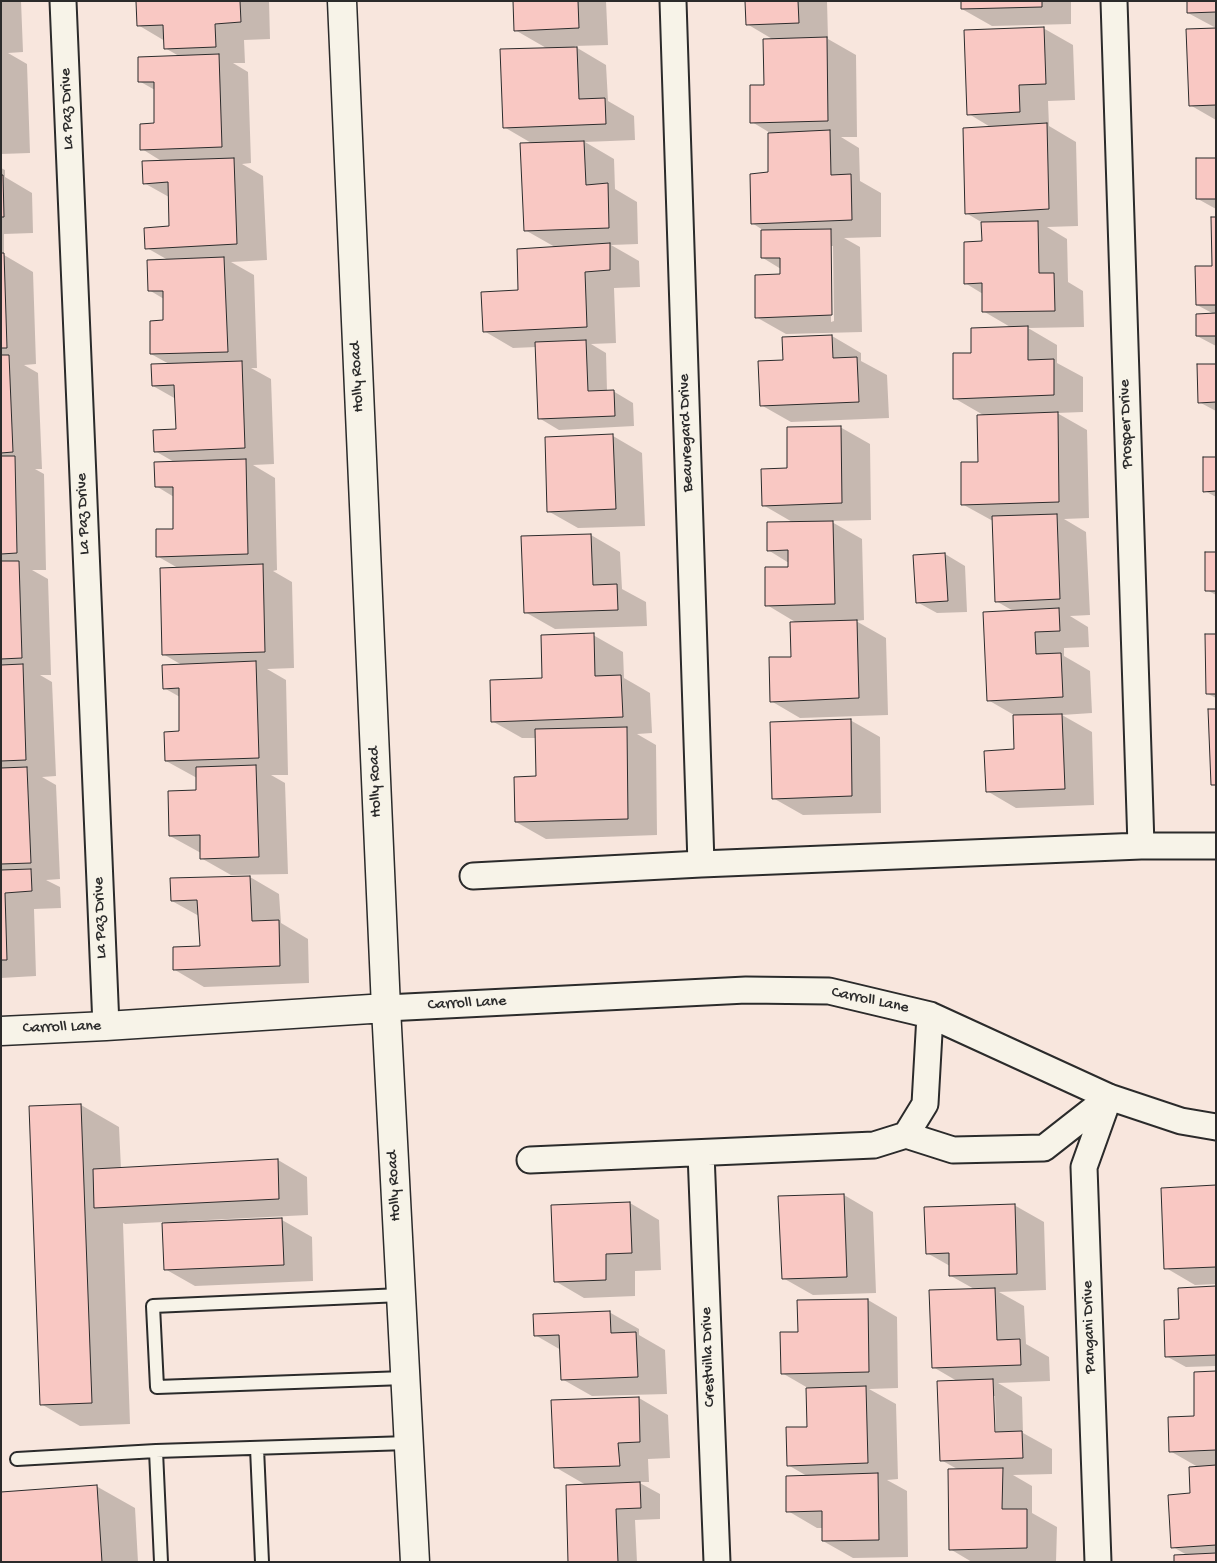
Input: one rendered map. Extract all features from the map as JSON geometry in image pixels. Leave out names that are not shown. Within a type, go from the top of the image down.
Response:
[{"type":"main road","name":"Holly Road","points":[[342,1],[386,1008],[415,1562]]},
{"type":"main road","name":"Carroll Lane","points":[[1,1030],[106,1026],[386,1008]]},
{"type":"street","name":"La Paz Drive","points":[[63,1],[106,1026]]},
{"type":"street","name":"Beauregard Drive","points":[[673,1],[701,864]]},
{"type":"street","name":"Prosper Drive","points":[[1114,1],[1141,846]]},
{"type":"street","points":[[473,876],[701,864],[1141,846],[1216,846]]},
{"type":"street","name":"Carroll Lane","points":[[386,1008],[746,990],[829,991],[930,1015],[1109,1097],[1181,1121],[1216,1127]]},
{"type":"street","name":"Carroll Lane","points":[[906,1135],[925,1104],[930,1015]]},
{"type":"street","points":[[530,1160],[874,1145],[906,1135],[953,1150],[1044,1148],[1109,1097]]},
{"type":"street","name":"Pangani Drive","points":[[1098,1562],[1084,1167],[1109,1097]]},
{"type":"street","name":"Crestvilla Drive","points":[[701,1153],[717,1562]]},
{"type":"lane","points":[[401,1295],[153,1306],[157,1388],[404,1378]]},
{"type":"lane","points":[[17,1459],[156,1451],[408,1443]]},
{"type":"lane","points":[[257,1448],[262,1562]]},
{"type":"lane","points":[[156,1451],[161,1562]]},
{"type":"building","points":[[136,1],[240,1],[241,22],[215,24],[216,47],[164,49],[163,25],[137,26]]},
{"type":"building","points":[[513,1],[578,1],[579,28],[514,31]]},
{"type":"building","points":[[745,1],[798,1],[799,23],[746,25]]},
{"type":"building","points":[[961,1],[1042,1],[1042,7],[961,9]]},
{"type":"building","points":[[1187,1],[1216,1],[1216,12],[1187,13]]},
{"type":"building","points":[[1044,27],[1046,84],[1019,85],[1020,112],[967,115],[964,30]]},
{"type":"building","points":[[1216,28],[1216,105],[1189,106],[1186,29]]},
{"type":"building","points":[[827,37],[828,121],[750,123],[750,85],[764,85],[763,39]]},
{"type":"building","points":[[577,47],[579,99],[605,98],[606,124],[503,128],[500,49]]},
{"type":"building","points":[[219,54],[222,147],[140,150],[140,124],[154,123],[154,82],[138,82],[138,57]]},
{"type":"building","points":[[1047,123],[1049,209],[965,214],[963,128]]},
{"type":"building","points":[[830,130],[831,175],[851,174],[852,220],[751,224],[750,174],[768,172],[768,133]]},
{"type":"building","points":[[584,141],[586,185],[608,183],[609,228],[524,231],[520,143]]},
{"type":"building","points":[[234,158],[237,244],[145,249],[144,228],[169,226],[168,182],[143,184],[142,161]]},
{"type":"building","points":[[1196,158],[1216,158],[1216,199],[1196,199]]},
{"type":"building","points":[[1,175],[3,175],[4,217],[1,217]]},
{"type":"building","points":[[1211,217],[1216,217],[1216,305],[1196,305],[1195,266],[1212,266]]},
{"type":"building","points":[[1038,221],[1039,273],[1054,273],[1055,311],[982,312],[982,283],[964,284],[964,242],[982,241],[981,222]]},
{"type":"building","points":[[831,229],[832,315],[755,318],[755,275],[780,274],[780,258],[761,258],[761,230]]},
{"type":"building","points":[[610,243],[610,270],[585,272],[587,327],[483,332],[481,292],[518,290],[517,249]]},
{"type":"building","points":[[1,253],[4,253],[7,348],[1,348]]},
{"type":"building","points":[[224,257],[228,352],[150,354],[150,321],[163,320],[163,291],[148,291],[147,260]]},
{"type":"building","points":[[1216,313],[1216,336],[1196,336],[1196,314]]},
{"type":"building","points":[[1028,326],[1028,360],[1054,359],[1054,395],[953,399],[953,353],[971,353],[971,328]]},
{"type":"building","points":[[832,335],[833,358],[857,357],[859,402],[760,406],[758,361],[783,360],[782,337]]},
{"type":"building","points":[[586,340],[588,391],[614,390],[615,416],[538,419],[535,342]]},
{"type":"building","points":[[1,355],[9,355],[13,452],[1,453]]},
{"type":"building","points":[[242,361],[245,448],[154,452],[153,430],[176,429],[174,385],[152,386],[151,364]]},
{"type":"building","points":[[1197,364],[1216,364],[1216,402],[1198,403]]},
{"type":"building","points":[[1058,412],[1059,502],[961,505],[961,462],[978,462],[977,415]]},
{"type":"building","points":[[841,426],[842,503],[762,506],[761,469],[787,468],[787,427]]},
{"type":"building","points":[[613,434],[616,509],[547,512],[545,437]]},
{"type":"building","points":[[1,456],[15,456],[17,553],[1,554]]},
{"type":"building","points":[[1203,457],[1216,457],[1216,491],[1203,492]]},
{"type":"building","points":[[246,459],[248,554],[156,557],[156,529],[173,529],[173,487],[155,487],[154,462]]},
{"type":"building","points":[[1057,514],[1060,599],[995,602],[992,516]]},
{"type":"building","points":[[833,521],[835,604],[765,606],[765,567],[788,567],[788,550],[767,551],[767,522]]},
{"type":"building","points":[[591,534],[593,585],[617,584],[618,610],[524,613],[521,536]]},
{"type":"building","points":[[1205,552],[1216,552],[1216,591],[1205,591]]},
{"type":"building","points":[[945,553],[948,601],[916,603],[913,555]]},
{"type":"building","points":[[1,561],[19,561],[22,658],[1,659]]},
{"type":"building","points":[[263,564],[265,652],[162,655],[160,568]]},
{"type":"building","points":[[1059,608],[1060,631],[1035,632],[1036,654],[1061,653],[1063,697],[987,701],[983,612]]},
{"type":"building","points":[[857,620],[859,698],[770,702],[769,657],[791,657],[790,622]]},
{"type":"building","points":[[594,633],[595,676],[621,675],[623,717],[491,722],[490,680],[542,678],[541,635]]},
{"type":"building","points":[[1205,634],[1216,634],[1216,694],[1206,694]]},
{"type":"building","points":[[256,661],[259,758],[165,761],[164,732],[179,731],[179,688],[163,689],[162,665]]},
{"type":"building","points":[[23,664],[26,760],[1,761],[1,665]]},
{"type":"building","points":[[1208,709],[1216,709],[1216,785],[1211,785]]},
{"type":"building","points":[[1062,714],[1065,789],[986,792],[984,751],[1014,749],[1013,715]]},
{"type":"building","points":[[851,719],[852,796],[772,799],[770,722]]},
{"type":"building","points":[[627,727],[628,819],[515,822],[514,777],[536,776],[535,729]]},
{"type":"building","points":[[256,765],[259,857],[200,859],[200,835],[169,836],[168,791],[196,790],[196,767]]},
{"type":"building","points":[[27,767],[31,863],[1,864],[1,768]]},
{"type":"building","points":[[31,869],[32,891],[5,893],[7,960],[1,960],[1,870]]},
{"type":"building","points":[[250,876],[252,921],[279,920],[280,966],[173,970],[173,947],[200,946],[197,900],[171,901],[170,878]]},
{"type":"building","points":[[81,1104],[92,1403],[40,1405],[29,1106]]},
{"type":"building","points":[[278,1159],[279,1199],[94,1208],[93,1169]]},
{"type":"building","points":[[1216,1185],[1216,1267],[1164,1269],[1161,1188]]},
{"type":"building","points":[[844,1194],[847,1277],[782,1279],[778,1196]]},
{"type":"building","points":[[630,1202],[632,1253],[606,1254],[606,1280],[554,1282],[551,1205]]},
{"type":"building","points":[[1015,1204],[1017,1274],[949,1276],[949,1253],[926,1254],[924,1207]]},
{"type":"building","points":[[282,1218],[284,1265],[164,1270],[162,1223]]},
{"type":"building","points":[[1216,1286],[1216,1355],[1165,1357],[1164,1320],[1179,1319],[1178,1288]]},
{"type":"building","points":[[995,1288],[997,1340],[1020,1339],[1021,1365],[932,1368],[929,1290]]},
{"type":"building","points":[[868,1299],[869,1372],[781,1374],[780,1332],[798,1332],[797,1300]]},
{"type":"building","points":[[610,1311],[611,1333],[636,1332],[638,1377],[561,1380],[559,1335],[534,1336],[533,1314]]},
{"type":"building","points":[[1216,1371],[1216,1450],[1169,1452],[1168,1417],[1194,1416],[1194,1372]]},
{"type":"building","points":[[993,1379],[995,1432],[1022,1431],[1023,1458],[940,1461],[937,1381]]},
{"type":"building","points":[[866,1386],[868,1463],[787,1466],[786,1427],[807,1427],[806,1388]]},
{"type":"building","points":[[639,1397],[640,1442],[618,1443],[620,1466],[554,1468],[551,1400]]},
{"type":"building","points":[[1216,1465],[1216,1545],[1171,1548],[1168,1495],[1190,1493],[1189,1467]]},
{"type":"building","points":[[1003,1468],[1002,1509],[1027,1509],[1027,1548],[949,1550],[948,1469]]},
{"type":"building","points":[[878,1473],[879,1540],[822,1541],[822,1511],[786,1512],[786,1476]]},
{"type":"building","points":[[640,1482],[641,1508],[616,1509],[618,1562],[568,1562],[566,1485]]},
{"type":"building","points":[[97,1485],[102,1562],[1,1562],[1,1492]]},
{"type":"building","points":[[1216,1553],[1216,1562],[1174,1562],[1174,1555]]}]
